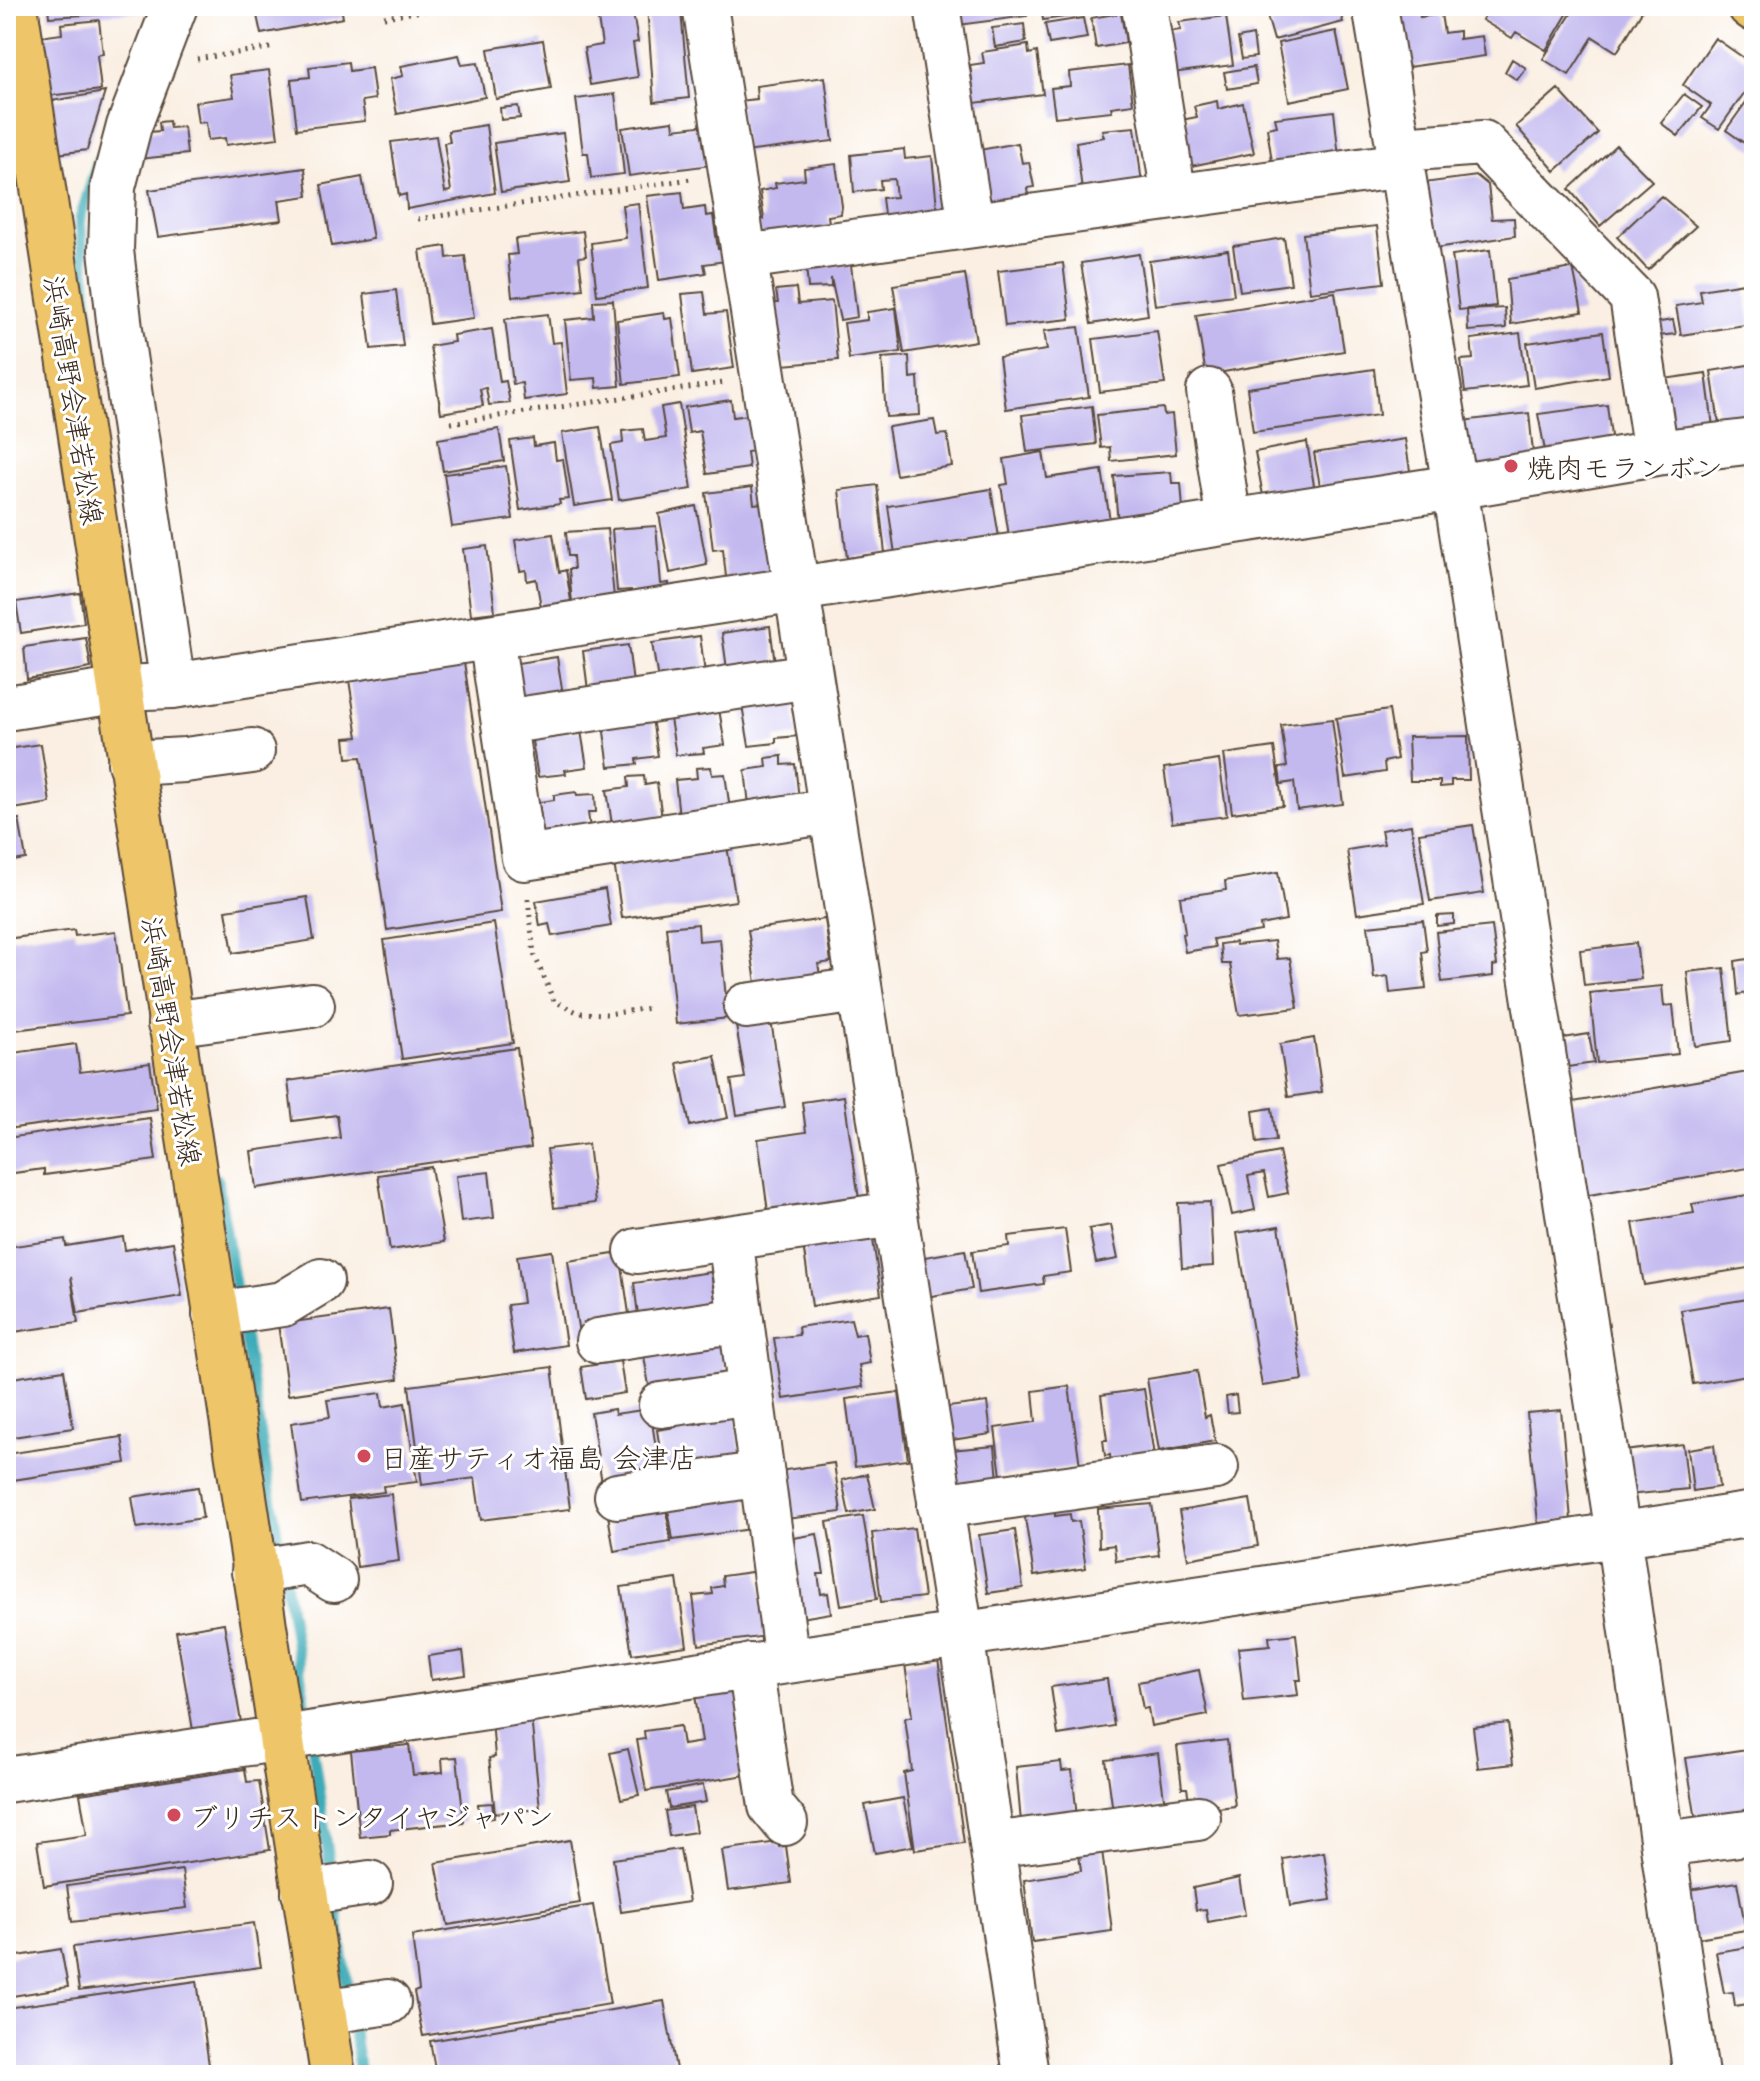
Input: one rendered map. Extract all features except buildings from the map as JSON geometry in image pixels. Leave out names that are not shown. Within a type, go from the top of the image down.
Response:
[{"type":"main road","name":"浜崎高野会津若松線","points":[[15,6],[254,1572],[302,1735],[304,1893],[358,2007],[333,2075]]},
{"type":"street","points":[[173,686],[111,250],[113,187],[129,126],[175,6]]},
{"type":"street","points":[[705,6],[961,1634],[1026,2075]]},
{"type":"street","points":[[937,6],[971,225]]},
{"type":"street","points":[[1144,6],[1174,197]]},
{"type":"street","points":[[1375,6],[1455,487],[1618,1534],[1696,2075]]},
{"type":"street","points":[[745,257],[1174,197],[1483,143],[1632,297],[1656,453]]},
{"type":"street","points":[[1209,391],[1229,522]]},
{"type":"street","points":[[6,708],[118,688],[173,686],[1656,453],[1754,441]]},
{"type":"street","points":[[491,637],[524,858],[831,811]]},
{"type":"street","points":[[504,722],[810,676]]},
{"type":"street","points":[[130,763],[252,751]]},
{"type":"street","points":[[746,1006],[859,990]]},
{"type":"street","points":[[170,1024],[312,1005]]},
{"type":"street","points":[[637,1251],[895,1214]]},
{"type":"street","points":[[730,1238],[762,1474],[771,1806],[785,1823]]},
{"type":"street","points":[[215,1314],[283,1304],[321,1281]]},
{"type":"street","points":[[598,1341],[741,1320]]},
{"type":"street","points":[[661,1405],[751,1392]]},
{"type":"street","points":[[940,1506],[1216,1467]]},
{"type":"street","points":[[617,1496],[762,1474]]},
{"type":"street","points":[[6,1780],[1754,1514]]},
{"type":"street","points":[[254,1572],[321,1572]]},
{"type":"street","points":[[992,1845],[1198,1818]]},
{"type":"street","points":[[1664,1844],[1754,1832]]},
{"type":"street","points":[[304,1893],[361,1884]]},
{"type":"path","points":[[384,17],[455,6]]},
{"type":"path","points":[[153,66],[276,47]]},
{"type":"path","points":[[418,219],[732,173]]},
{"type":"path","points":[[451,423],[763,377]]},
{"type":"path","points":[[524,858],[534,954],[554,1001],[579,1013],[608,1014],[650,1008]]},
{"type":"waterway","points":[[94,380],[80,219],[98,160]]},
{"type":"waterway","points":[[217,1179],[238,1301]]},
{"type":"waterway","points":[[241,1317],[281,1557]]},
{"type":"waterway","points":[[284,1574],[309,1727]]},
{"type":"waterway","points":[[312,1744],[332,1881]]},
{"type":"waterway","points":[[335,1898],[349,2000]]},
{"type":"waterway","points":[[352,2017],[360,2075]]},
{"type":"place","name":"焼肉モランボン","points":[[1511,466]]},
{"type":"place","name":"日産サティオ福島 会津店","points":[[364,1456]]},
{"type":"place","name":"ブリチストンタイヤジャパン","points":[[174,1815]]}]
